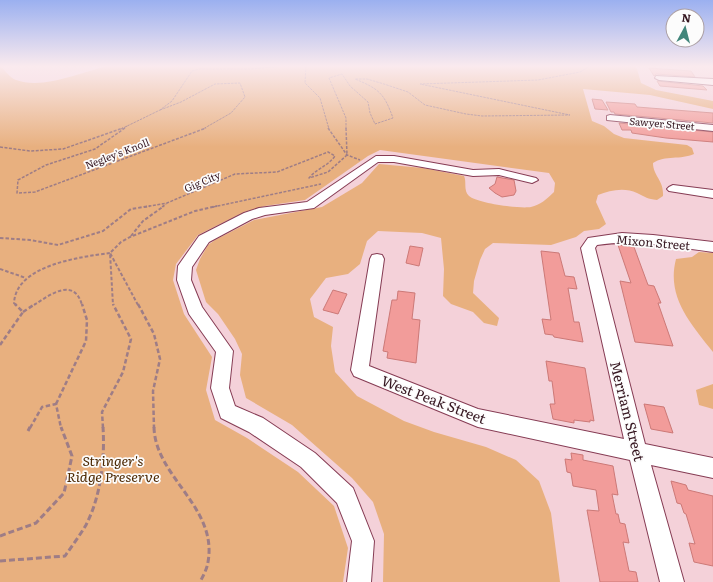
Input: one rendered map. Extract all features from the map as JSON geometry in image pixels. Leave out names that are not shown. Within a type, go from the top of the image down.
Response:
[{"type":"street","name":"Sawyer Street","points":[[610,118],[713,128]]},
{"type":"street","points":[[359,582],[363,542],[345,496],[308,460],[256,425],[228,412],[220,388],[225,351],[195,310],[184,280],[185,266],[204,239],[248,216],[263,211],[310,205],[354,175],[368,163],[376,159],[394,159],[473,173],[499,172],[532,180]]},
{"type":"street","points":[[673,188],[713,194]]},
{"type":"street","name":"Mixon Street","points":[[593,241],[604,238],[629,238],[713,247]]},
{"type":"street","name":"Merriam Street","points":[[593,241],[588,248],[623,397],[672,582]]},
{"type":"street","name":"West Peak Street","points":[[377,259],[360,370],[478,418],[639,454],[713,468]]},
{"type":"path","points":[[0,147],[30,151],[63,149],[127,126],[160,110],[172,101],[177,93]]},
{"type":"path","name":"Negley's Knoll","points":[[160,110],[184,102],[197,93]]},
{"type":"path","name":"Negley's Knoll","points":[[127,126],[95,150],[46,165],[18,180],[17,193],[35,192],[103,165],[205,128],[232,113],[245,96],[244,93]]},
{"type":"path","points":[[315,93],[320,98],[328,127],[347,155]]},
{"type":"path","points":[[335,93],[346,118],[347,155]]},
{"type":"path","points":[[355,93],[368,102],[375,124],[391,120],[393,118],[386,98],[379,93]]},
{"type":"path","points":[[408,93],[413,95],[423,105],[469,114],[488,116],[514,114],[522,116],[570,115],[464,93]]},
{"type":"path","name":"Gig City","points":[[0,238],[30,240],[58,245],[73,242],[86,235],[103,232],[131,209],[167,203],[235,174],[277,172],[328,152],[335,156],[332,163],[317,171],[309,178],[328,172],[347,155]]},
{"type":"path","points":[[130,237],[143,221],[167,203]]},
{"type":"path","points":[[0,561],[65,556],[86,524],[98,489],[104,445],[102,412],[123,372],[131,339],[112,303],[110,253],[93,255],[56,265],[26,278],[14,292],[14,303],[23,312]]},
{"type":"path","points":[[0,269],[26,278]]},
{"type":"path","points":[[0,345],[23,312],[55,291],[73,290],[79,294],[87,320],[86,341],[56,404],[63,436],[72,456],[64,492],[36,523],[0,536]]},
{"type":"path","points":[[28,431],[42,407],[56,404]]},
{"type":"green space","name":"Stringer's Ridge Preserve","points":[[0,93],[584,93],[592,121],[604,126],[614,134],[624,138],[687,145],[692,148],[694,154],[689,156],[663,159],[653,163],[653,167],[663,191],[663,196],[657,200],[628,190],[612,191],[598,195],[596,202],[606,224],[599,229],[584,231],[576,237],[551,245],[493,243],[485,249],[474,281],[473,293],[499,318],[497,326],[484,323],[473,312],[451,304],[443,296],[444,269],[441,238],[422,233],[378,231],[367,241],[360,264],[348,274],[326,278],[310,299],[314,317],[333,327],[331,346],[335,372],[357,396],[404,421],[434,432],[486,447],[516,460],[539,481],[551,513],[560,582],[383,582],[384,534],[373,502],[352,478],[292,425],[246,398],[240,375],[242,354],[235,339],[218,314],[206,302],[196,270],[208,245],[254,220],[322,207],[362,183],[379,164],[423,168],[464,176],[466,191],[469,196],[473,199],[498,205],[531,207],[537,205],[554,192],[555,183],[549,173],[380,150],[368,156],[305,200],[265,206],[244,212],[198,235],[176,264],[173,280],[184,314],[212,357],[206,390],[215,420],[247,438],[298,472],[334,506],[348,548],[343,582],[0,582]]},
{"type":"green space","name":"Stringer's Ridge Preserve","points":[[629,93],[672,93],[713,101],[713,109],[650,95]]},
{"type":"green space","points":[[699,252],[713,253],[713,352],[682,309],[674,286],[676,259],[692,257]]},
{"type":"green space","points":[[713,384],[713,409],[699,405],[696,390]]},
{"type":"building","points":[[592,99],[602,100],[608,110],[595,109]]},
{"type":"building","points":[[606,102],[635,104],[637,107],[713,113],[713,123],[615,114],[614,112],[611,112]]},
{"type":"building","points":[[619,123],[713,132],[713,142],[666,138],[632,133],[631,130],[622,130]]},
{"type":"building","points":[[497,177],[514,180],[516,191],[514,195],[502,197],[489,188],[495,184]]},
{"type":"building","points":[[618,245],[634,247],[648,285],[654,286],[661,303],[658,303],[673,346],[635,342],[620,281],[631,283]]},
{"type":"building","points":[[410,246],[423,248],[419,266],[406,263]]},
{"type":"building","points":[[541,251],[559,253],[565,276],[574,277],[577,289],[568,288],[574,322],[579,322],[583,342],[545,334],[542,319],[551,320]]},
{"type":"building","points":[[333,290],[347,294],[338,314],[323,310]]},
{"type":"building","points":[[398,291],[415,293],[412,319],[420,320],[416,363],[387,358],[388,352],[383,351],[392,300],[397,300]]},
{"type":"building","points":[[546,361],[585,368],[594,421],[574,420],[574,423],[553,419],[550,404],[555,404],[552,381],[549,381]]},
{"type":"building","points":[[644,404],[664,407],[673,433],[651,429]]},
{"type":"building","points":[[571,453],[583,455],[583,460],[613,466],[618,495],[612,494],[616,514],[618,514],[620,523],[625,524],[629,543],[623,542],[629,571],[636,572],[638,582],[600,582],[587,510],[599,511],[596,490],[573,486],[571,473],[567,472],[565,459],[572,460]]},
{"type":"building","points":[[671,481],[686,485],[688,490],[713,496],[713,566],[694,562],[689,543],[695,544],[686,514],[684,513],[681,504],[677,503]]}]
